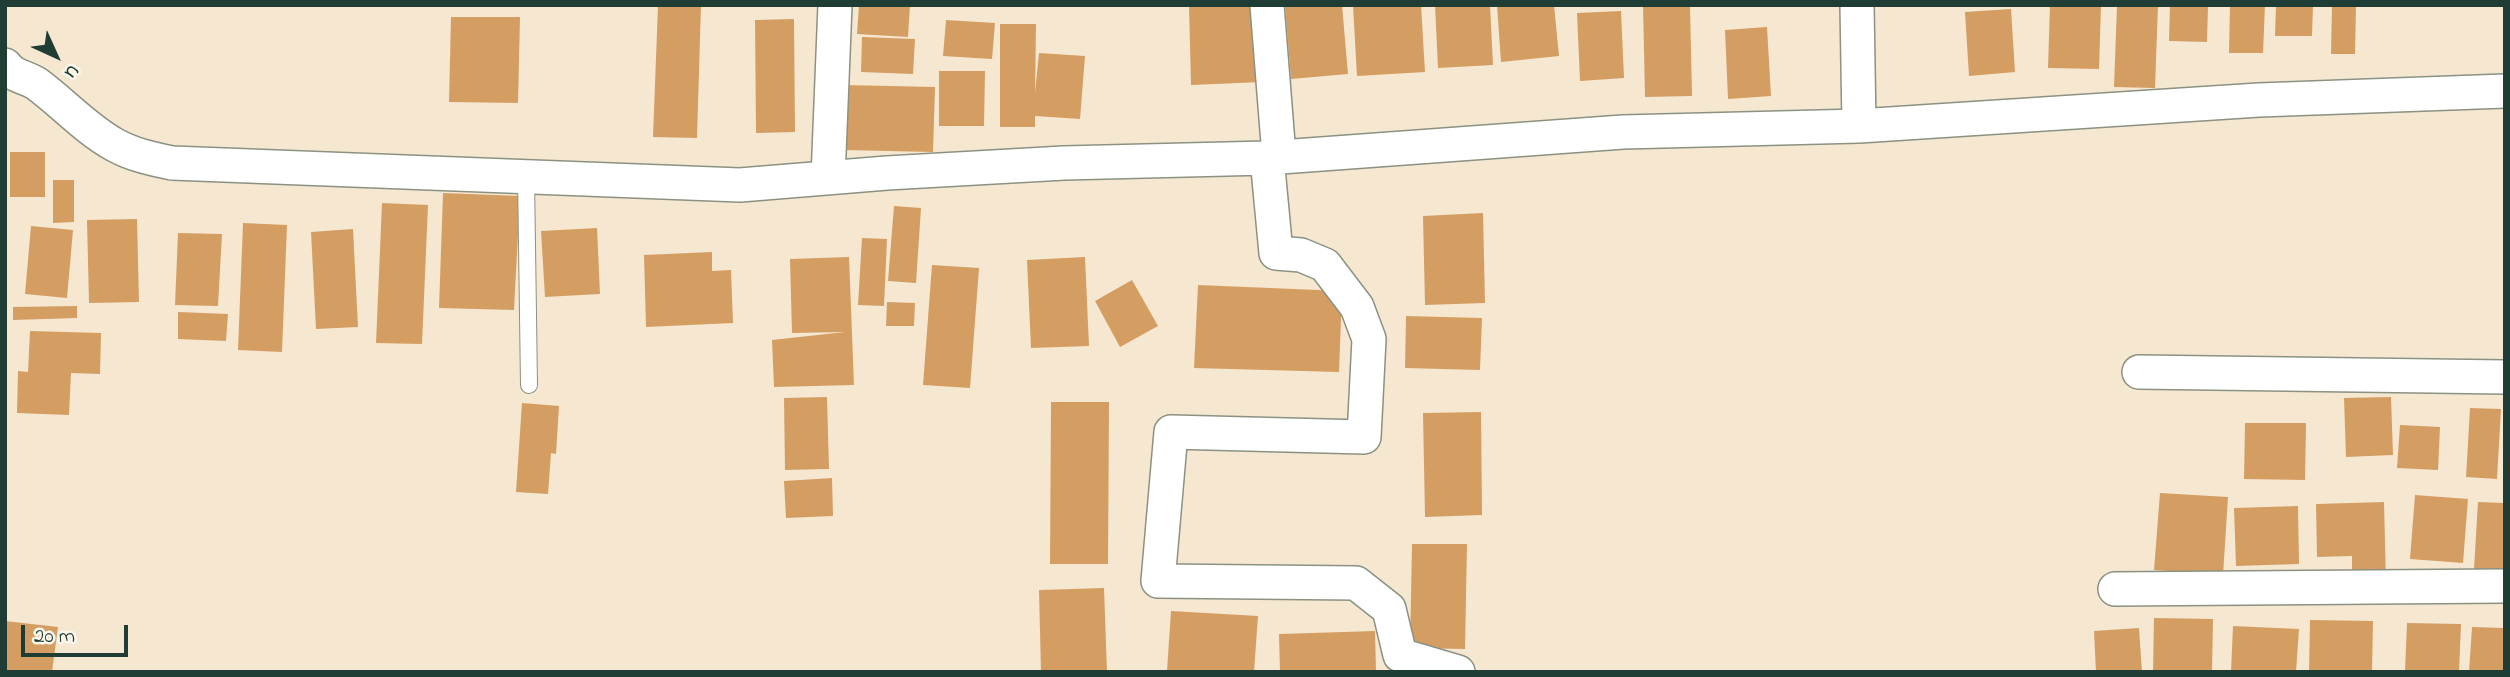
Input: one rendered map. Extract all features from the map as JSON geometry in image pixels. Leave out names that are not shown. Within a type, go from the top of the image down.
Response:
[{"type":"street","points":[[828,178],[835,5]]},
{"type":"street","points":[[1267,5],[1276,253],[1301,255],[1325,265],[1357,307],[1369,339],[1364,437],[1171,432],[1158,581],[1356,583],[1389,609],[1400,655],[1458,672]]},
{"type":"street","points":[[1857,5],[1859,126]]},
{"type":"street","points":[[7,77],[33,81],[92,130],[116,146],[136,155],[173,163],[740,185],[1064,163],[1273,157],[1623,132],[1859,126],[2259,100],[2505,91]]},
{"type":"street","points":[[2139,372],[2505,377]]},
{"type":"street","points":[[2115,589],[2505,586]]},
{"type":"lane","points":[[526,175],[529,385]]},
{"type":"building","points":[[658,5],[701,5],[697,138],[653,137]]},
{"type":"building","points":[[859,5],[910,5],[908,37],[857,34]]},
{"type":"building","points":[[1189,5],[1259,5],[1262,82],[1191,85]]},
{"type":"building","points":[[1285,5],[1342,5],[1348,74],[1291,79]]},
{"type":"building","points":[[1353,5],[1421,5],[1425,72],[1357,76]]},
{"type":"building","points":[[1435,5],[1490,5],[1493,65],[1438,68]]},
{"type":"building","points":[[1497,5],[1554,5],[1559,56],[1501,62]]},
{"type":"building","points":[[1643,5],[1690,5],[1692,96],[1645,97]]},
{"type":"building","points":[[2050,5],[2101,5],[2099,69],[2048,68]]},
{"type":"building","points":[[2117,5],[2158,5],[2155,88],[2114,87]]},
{"type":"building","points":[[2170,5],[2208,5],[2207,42],[2169,41]]},
{"type":"building","points":[[2230,5],[2265,5],[2263,53],[2229,53]]},
{"type":"building","points":[[2276,5],[2313,5],[2312,36],[2275,36]]},
{"type":"building","points":[[2332,5],[2356,5],[2355,54],[2331,54]]},
{"type":"building","points":[[2011,9],[2015,72],[1969,76],[1965,12]]},
{"type":"building","points":[[1621,11],[1624,78],[1580,81],[1577,13]]},
{"type":"building","points":[[451,17],[520,17],[518,103],[449,102]]},
{"type":"building","points":[[794,19],[795,132],[756,133],[755,20]]},
{"type":"building","points":[[946,20],[995,23],[992,59],[943,56]]},
{"type":"building","points":[[1000,24],[1036,24],[1035,93],[1039,53],[1085,56],[1080,119],[1035,116],[1035,127],[1000,127]]},
{"type":"building","points":[[1767,27],[1771,96],[1728,99],[1725,30]]},
{"type":"building","points":[[862,37],[915,39],[913,74],[861,72]]},
{"type":"building","points":[[939,71],[985,71],[984,126],[939,126]]},
{"type":"building","points":[[843,85],[935,87],[933,152],[842,150]]},
{"type":"building","points":[[10,152],[45,152],[45,197],[10,197]]},
{"type":"building","points":[[53,180],[74,180],[74,222],[53,223]]},
{"type":"building","points":[[443,193],[520,196],[514,310],[439,308]]},
{"type":"building","points":[[382,203],[428,205],[422,344],[376,343]]},
{"type":"building","points":[[894,206],[921,208],[916,283],[888,281]]},
{"type":"building","points":[[1483,213],[1485,303],[1425,305],[1423,216]]},
{"type":"building","points":[[137,219],[139,302],[89,303],[87,220]]},
{"type":"building","points":[[243,223],[287,225],[282,352],[238,350]]},
{"type":"building","points":[[31,226],[73,230],[67,298],[25,294]]},
{"type":"building","points":[[597,228],[600,294],[545,297],[541,231]]},
{"type":"building","points":[[353,229],[358,327],[316,329],[311,232]]},
{"type":"building","points":[[178,233],[222,234],[218,306],[175,305]]},
{"type":"building","points":[[862,238],[887,239],[884,306],[858,305]]},
{"type":"building","points":[[712,252],[712,271],[731,270],[733,323],[646,327],[644,255]]},
{"type":"building","points":[[849,257],[854,385],[774,387],[772,340],[845,332],[792,333],[790,259]]},
{"type":"building","points":[[1085,257],[1089,346],[1031,348],[1027,260]]},
{"type":"building","points":[[932,265],[979,268],[970,388],[923,385]]},
{"type":"building","points":[[1132,280],[1158,326],[1120,347],[1095,301]]},
{"type":"building","points":[[1198,285],[1342,291],[1339,372],[1194,368]]},
{"type":"building","points":[[887,302],[915,303],[914,326],[886,326]]},
{"type":"building","points":[[77,306],[77,318],[13,320],[13,307]]},
{"type":"building","points":[[178,312],[228,314],[226,341],[178,339]]},
{"type":"building","points":[[1406,316],[1482,318],[1480,370],[1405,368]]},
{"type":"building","points":[[30,331],[101,333],[100,374],[71,373],[69,415],[17,413],[18,371],[28,372]]},
{"type":"building","points":[[827,397],[829,469],[785,470],[784,398]]},
{"type":"building","points":[[2391,397],[2393,455],[2346,457],[2344,398]]},
{"type":"building","points":[[1051,402],[1109,402],[1108,564],[1050,564]]},
{"type":"building","points":[[522,403],[559,406],[556,454],[551,453],[548,494],[516,492]]},
{"type":"building","points":[[2470,408],[2501,409],[2497,479],[2466,477]]},
{"type":"building","points":[[1481,412],[1482,515],[1425,517],[1423,413]]},
{"type":"building","points":[[2245,423],[2306,423],[2305,480],[2244,479]]},
{"type":"building","points":[[2400,425],[2440,427],[2438,470],[2397,468]]},
{"type":"building","points":[[832,478],[833,516],[786,518],[784,481]]},
{"type":"building","points":[[2160,493],[2228,497],[2223,575],[2154,570]]},
{"type":"building","points":[[2415,495],[2468,499],[2463,563],[2410,559]]},
{"type":"building","points":[[2384,502],[2386,584],[2352,585],[2352,556],[2317,557],[2316,504]]},
{"type":"building","points":[[2478,502],[2505,503],[2505,570],[2474,569]]},
{"type":"building","points":[[2298,506],[2299,564],[2236,566],[2234,508]]},
{"type":"building","points":[[1412,544],[1467,544],[1465,649],[1410,648]]},
{"type":"building","points":[[1104,588],[1107,672],[1041,672],[1039,590]]},
{"type":"building","points":[[1171,611],[1258,616],[1254,672],[1167,671]]},
{"type":"building","points":[[2154,618],[2213,619],[2212,672],[2153,672]]},
{"type":"building","points":[[2310,620],[2373,621],[2372,672],[2309,672]]},
{"type":"building","points":[[5,621],[58,627],[52,672],[5,672]]},
{"type":"building","points":[[2407,623],[2461,624],[2459,672],[2405,672]]},
{"type":"building","points":[[2233,626],[2299,629],[2296,672],[2231,672]]},
{"type":"building","points":[[2472,627],[2505,628],[2505,672],[2469,672]]},
{"type":"building","points":[[2139,628],[2142,672],[2096,672],[2094,631]]},
{"type":"building","points":[[1375,631],[1376,672],[1280,672],[1279,634]]}]
